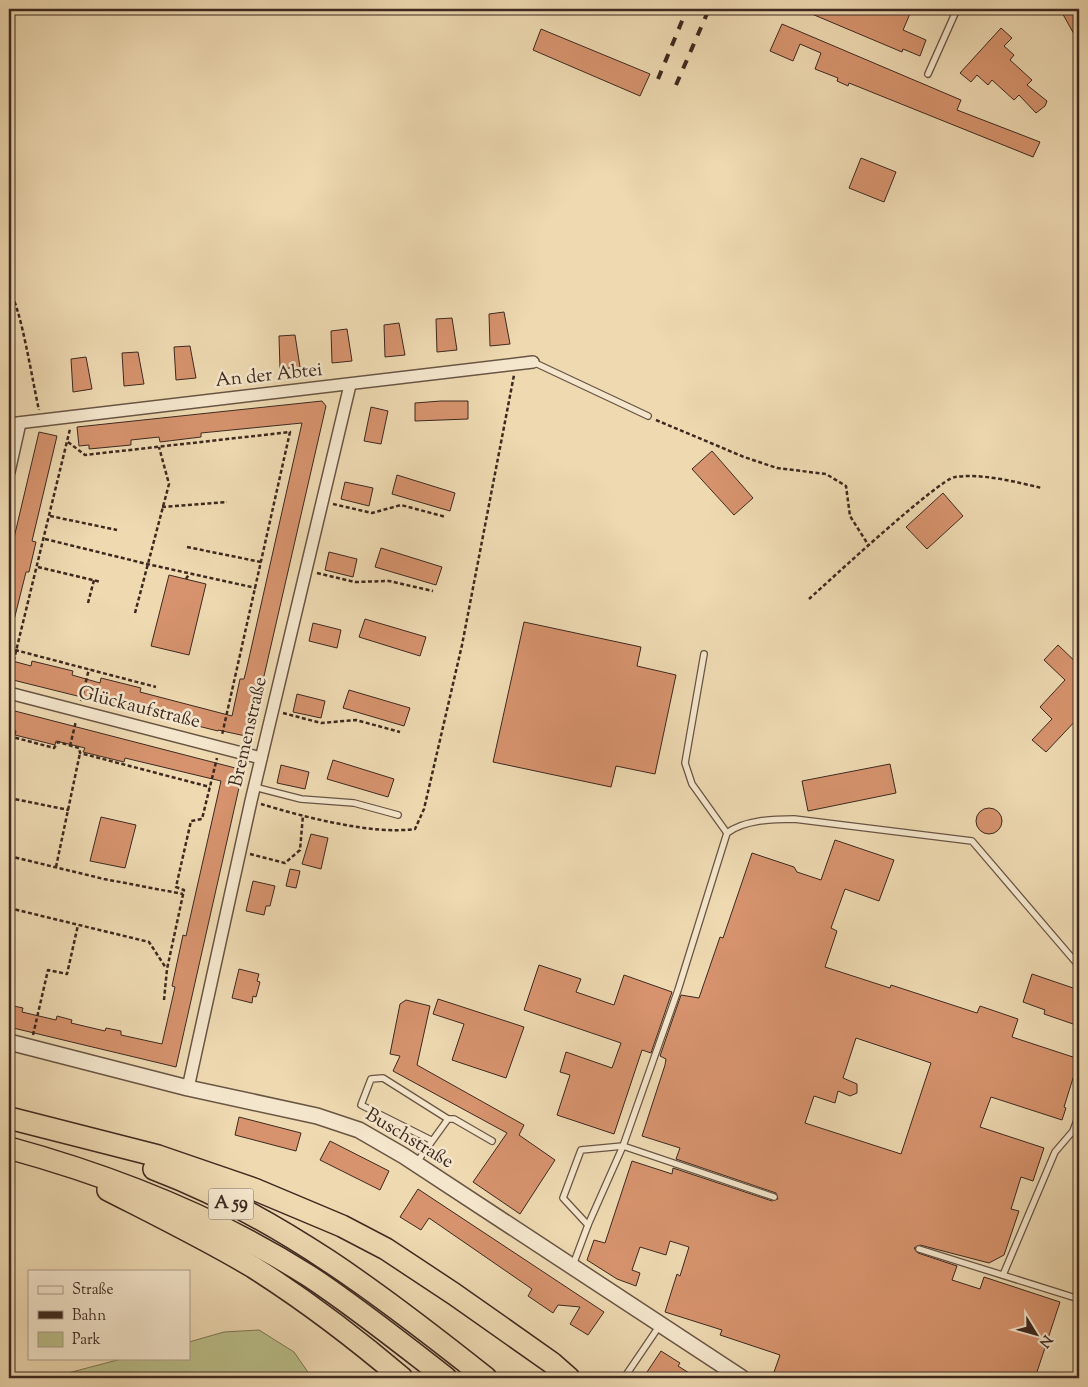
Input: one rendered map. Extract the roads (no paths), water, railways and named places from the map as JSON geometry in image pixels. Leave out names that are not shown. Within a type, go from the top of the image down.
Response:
[{"type":"highway","name":"A 59","points":[[9,1118],[44,1128],[184,1180],[280,1229],[394,1306],[486,1378]]},
{"type":"highway","points":[[44,1128],[158,1156],[254,1189],[342,1226],[386,1249],[454,1294],[552,1363],[569,1378]]},
{"type":"highway","name":"A 59","points":[[9,1148],[46,1158],[139,1189],[223,1227],[309,1276],[446,1378]]},
{"type":"highway","points":[[46,1158],[186,1229],[253,1268],[323,1315],[402,1378]]},
{"type":"street","name":"An der Abtei","points":[[14,423],[533,362]]},
{"type":"street","name":"Bremenstraße","points":[[188,1088],[239,851],[350,385]]},
{"type":"street","points":[[9,472],[14,423]]},
{"type":"street","name":"Glückaufstraße","points":[[9,693],[261,758]]},
{"type":"street","name":"Buschstraße","points":[[9,1042],[188,1088],[317,1116],[359,1130],[416,1164],[742,1378]]},
{"type":"lane","points":[[928,74],[957,9]]},
{"type":"lane","points":[[533,362],[648,416]]},
{"type":"lane","points":[[704,654],[685,763],[692,784],[727,833]]},
{"type":"lane","points":[[254,787],[301,799],[354,803],[398,815]]},
{"type":"lane","points":[[572,1267],[588,1225],[623,1146],[678,990],[727,833],[734,828],[772,819],[794,818],[972,841],[1079,966]]},
{"type":"lane","points":[[432,1140],[360,1105],[372,1079],[383,1078],[448,1119],[454,1119],[492,1141]]},
{"type":"lane","points":[[1003,1275],[1055,1152],[1073,1131],[1079,1115]]},
{"type":"lane","points":[[416,1164],[448,1119]]},
{"type":"lane","points":[[588,1225],[563,1198],[581,1150],[623,1146],[774,1197]]},
{"type":"lane","points":[[919,1248],[1079,1299]]},
{"type":"lane","points":[[624,1378],[660,1325]]},
{"type":"railway","points":[[658,79],[687,9]]},
{"type":"railway","points":[[676,85],[709,9]]}]
